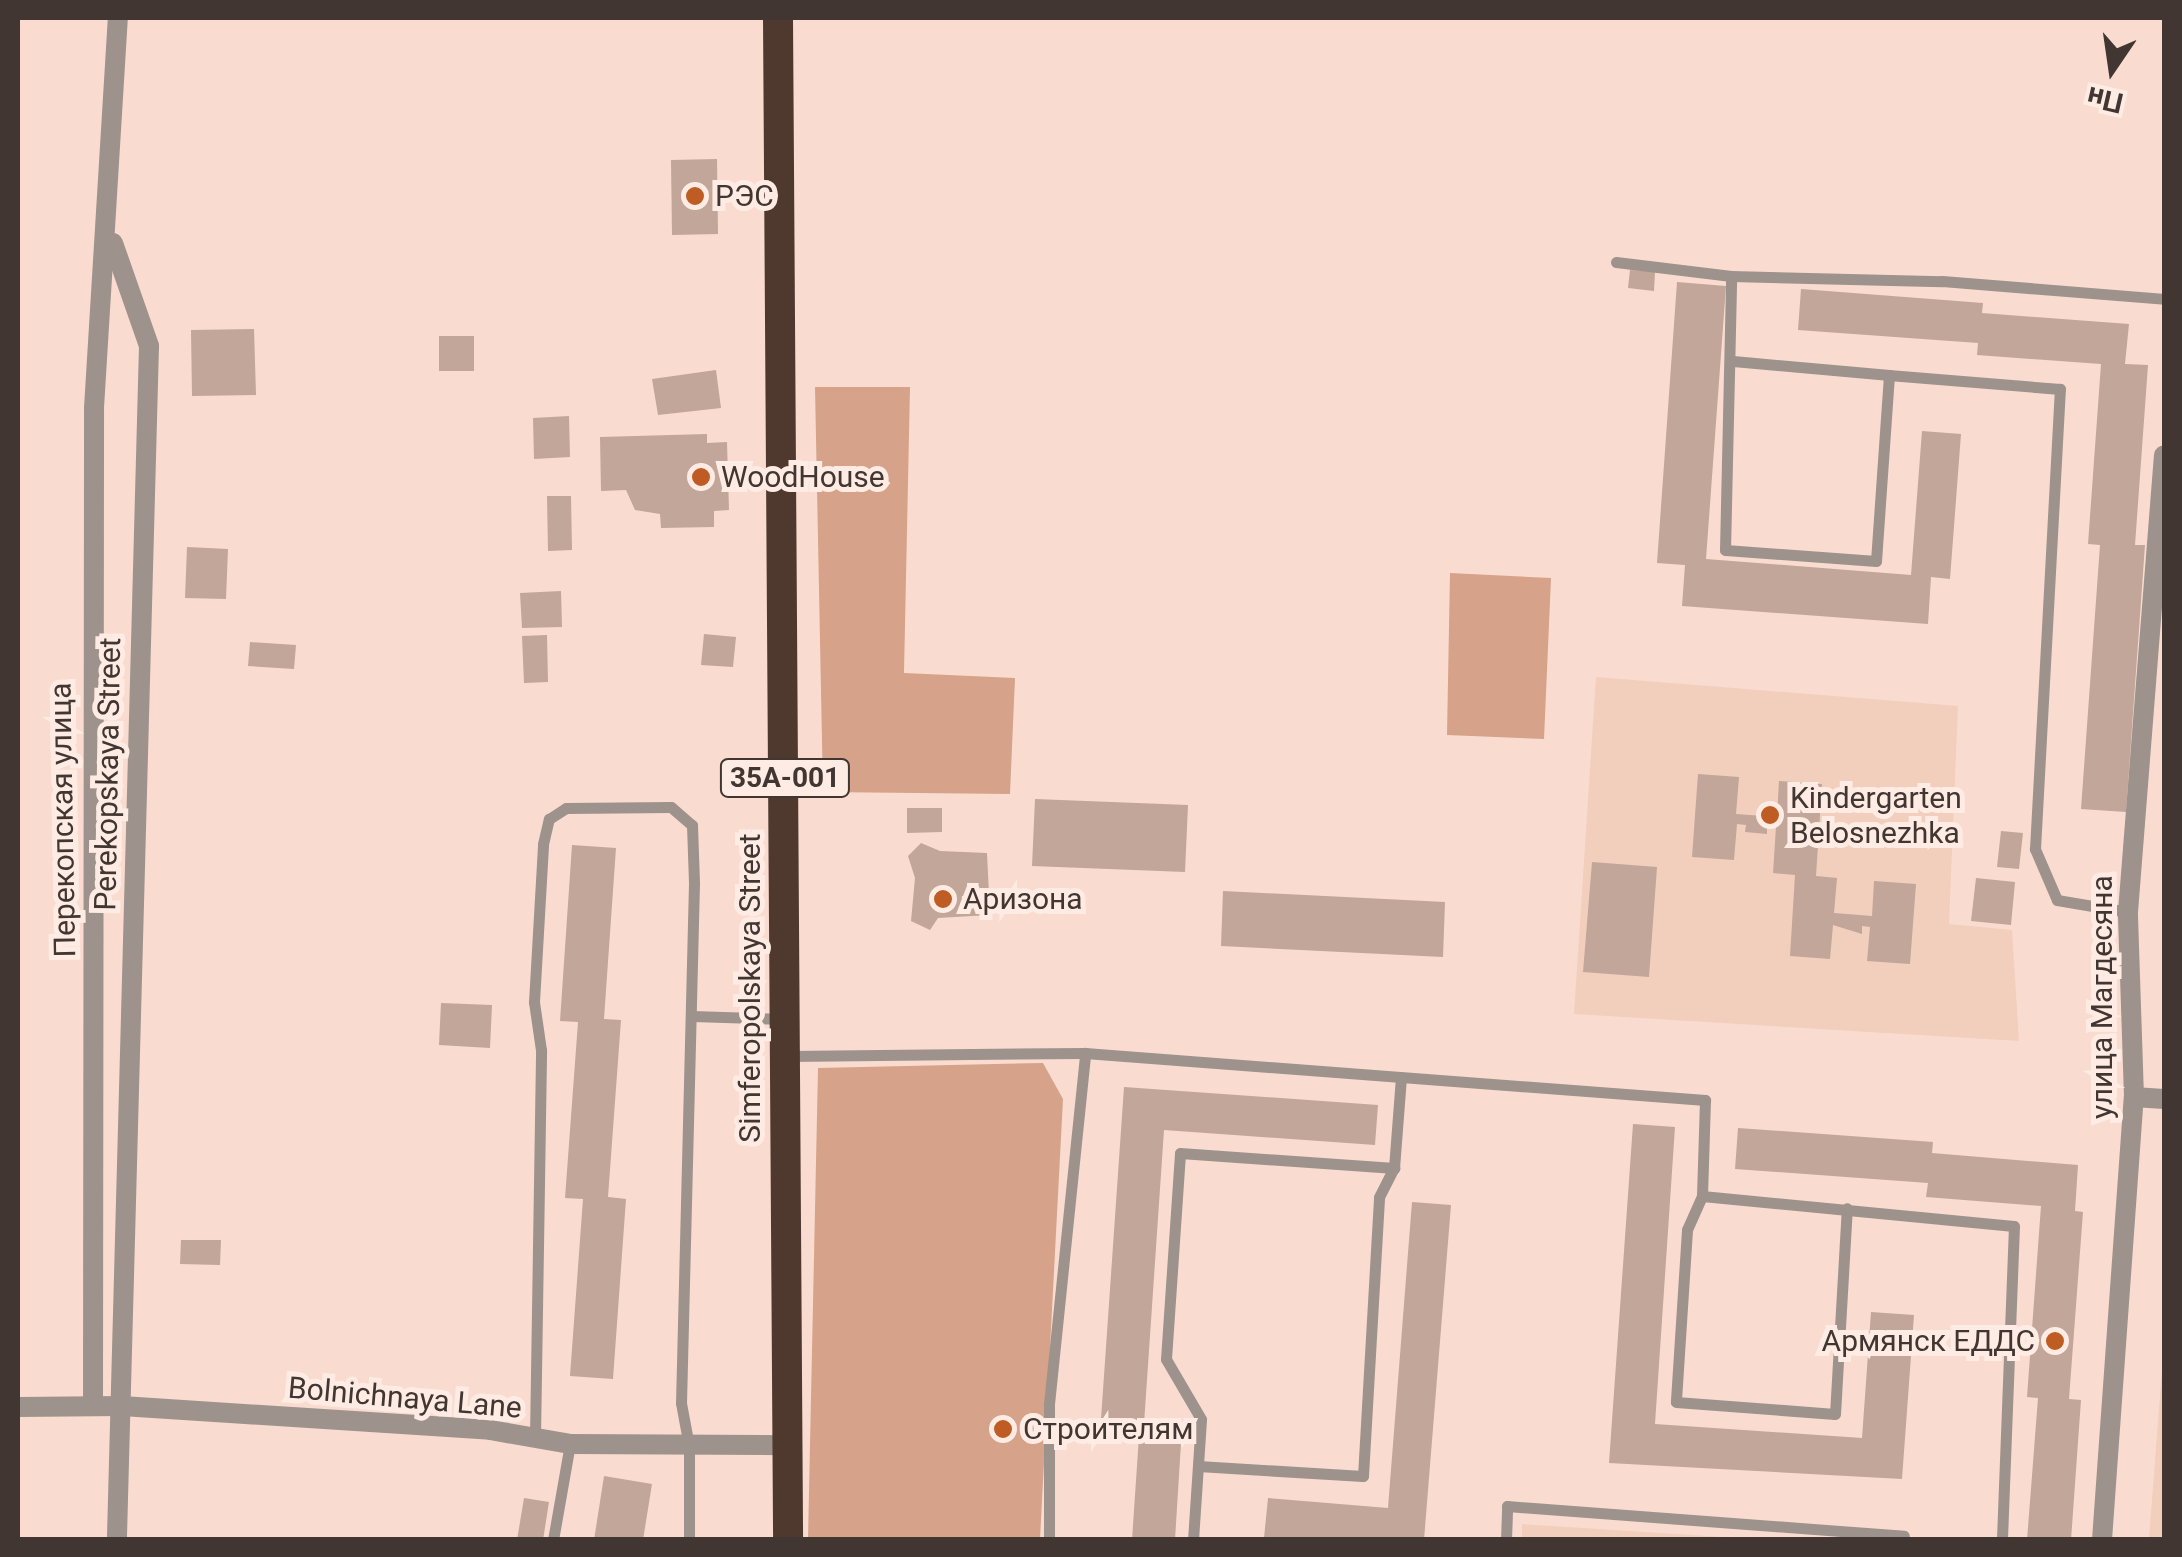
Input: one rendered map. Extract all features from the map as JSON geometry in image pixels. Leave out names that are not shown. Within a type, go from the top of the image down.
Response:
[{"type":"highway","name":"Simferopolskaya Street","points":[[778,18],[788,1540]]},
{"type":"street","name":"Perekopskaya Street","points":[[117,1540],[148,346],[110,234],[118,18]]},
{"type":"street","name":"Перекопская улица","points":[[93,1406],[94,408],[110,234]]},
{"type":"street","name":"улица Магдесяна","points":[[2102,1540],[2134,1097],[2128,912],[2164,455]]},
{"type":"street","points":[[2134,1097],[2164,1100]]},
{"type":"street","name":"Bolnichnaya Lane","points":[[18,1407],[122,1406],[535,1438],[570,1444],[788,1444]]},
{"type":"lane","points":[[1616,262],[1731,276],[1942,281],[2164,299]]},
{"type":"lane","points":[[1731,276],[1733,360],[1725,550],[1876,561],[1889,375]]},
{"type":"lane","points":[[1733,360],[2060,390],[2034,849],[2056,900],[2128,912]]},
{"type":"lane","points":[[535,1438],[542,1050],[534,1002],[549,819],[566,808],[671,807],[692,826],[692,1016],[681,1403],[689,1446],[689,1540]]},
{"type":"lane","points":[[692,1016],[784,1020]]},
{"type":"lane","points":[[784,1056],[1085,1053],[1705,1100],[1702,1196],[1687,1230],[1676,1402],[1835,1414],[1847,1208]]},
{"type":"lane","points":[[1049,1540],[1049,1404],[1085,1053]]},
{"type":"lane","points":[[1198,1466],[1363,1476],[1379,1196],[1394,1168],[1400,1077]]},
{"type":"lane","points":[[1193,1540],[1201,1418],[1166,1359],[1180,1153],[1394,1168]]},
{"type":"lane","points":[[1702,1196],[2014,1226],[2002,1540]]},
{"type":"lane","points":[[553,1540],[570,1444]]},
{"type":"lane","points":[[1506,1540],[1507,1506],[1904,1536]]},
{"type":"shaded area","points":[[815,387],[910,387],[904,673],[1015,678],[1010,794],[823,792]]},
{"type":"shaded area","points":[[1450,573],[1551,578],[1544,739],[1447,735]]},
{"type":"shaded area","name":"Kindergarten Belosnezhka","points":[[1596,677],[1958,706],[1949,924],[2012,930],[2019,1041],[1574,1014]]},
{"type":"shaded area","points":[[1043,1063],[1063,1099],[1040,1539],[808,1540],[818,1068]]},
{"type":"shaded area","points":[[2164,1344],[2164,1539],[2149,1539]]},
{"type":"shaded area","points":[[1522,1524],[1754,1539],[1522,1539]]},
{"type":"building","points":[[717,159],[718,234],[672,235],[671,160]]},
{"type":"building","points":[[1630,270],[1655,271],[1654,291],[1628,288]]},
{"type":"building","points":[[1677,282],[1726,286],[1706,559],[1911,575],[1922,431],[1961,434],[1950,579],[1931,577],[1928,624],[1682,606],[1685,565],[1657,563]]},
{"type":"building","points":[[1801,289],[1983,303],[1982,313],[2129,324],[2125,364],[2148,365],[2135,545],[2145,545],[2126,812],[2081,809],[2100,545],[2088,544],[2101,364],[1977,355],[1978,343],[1798,330]]},
{"type":"building","points":[[254,329],[256,395],[192,396],[191,330]]},
{"type":"building","points":[[439,336],[474,336],[474,371],[439,371]]},
{"type":"building","points":[[716,370],[721,408],[658,415],[652,379]]},
{"type":"building","points":[[569,416],[570,457],[534,459],[533,418]]},
{"type":"building","points":[[707,434],[707,443],[727,442],[729,510],[714,511],[714,527],[661,528],[660,514],[635,510],[626,490],[601,491],[600,437]]},
{"type":"building","points":[[547,496],[571,496],[572,550],[548,551]]},
{"type":"building","points":[[187,547],[228,549],[226,599],[185,598]]},
{"type":"building","points":[[561,591],[562,627],[522,628],[520,593]]},
{"type":"building","points":[[704,634],[736,637],[733,667],[701,665]]},
{"type":"building","points":[[547,635],[548,682],[524,683],[522,636]]},
{"type":"building","points":[[250,642],[296,645],[294,669],[248,666]]},
{"type":"building","points":[[1698,774],[1739,777],[1736,814],[1777,817],[1779,781],[1822,784],[1816,876],[1837,878],[1834,913],[1872,916],[1874,881],[1916,884],[1910,964],[1867,961],[1870,927],[1862,926],[1862,934],[1833,925],[1830,959],[1790,956],[1795,875],[1773,873],[1776,827],[1767,826],[1767,834],[1745,832],[1746,825],[1737,824],[1734,860],[1692,857]]},
{"type":"building","points":[[1035,799],[1188,805],[1185,872],[1032,866]]},
{"type":"building","points":[[907,808],[942,808],[942,832],[907,833]]},
{"type":"building","points":[[2001,831],[2023,833],[2019,869],[1997,867]]},
{"type":"building","points":[[921,843],[940,851],[987,853],[990,915],[938,918],[930,930],[911,921],[915,878],[908,856]]},
{"type":"building","points":[[572,845],[616,848],[604,1019],[621,1020],[608,1197],[626,1199],[613,1379],[570,1376],[583,1199],[565,1198],[578,1022],[560,1021]]},
{"type":"building","points":[[1592,862],[1657,867],[1649,977],[1583,972]]},
{"type":"building","points":[[1976,878],[2015,882],[2011,925],[1971,921]]},
{"type":"building","points":[[1223,891],[1445,902],[1443,957],[1221,946]]},
{"type":"building","points":[[441,1003],[492,1005],[490,1048],[439,1045]]},
{"type":"building","points":[[1124,1087],[1378,1105],[1375,1145],[1164,1130],[1144,1424],[1182,1427],[1175,1540],[1132,1540],[1140,1421],[1101,1419]]},
{"type":"building","points":[[1633,1124],[1675,1127],[1655,1424],[1862,1438],[1871,1312],[1914,1315],[1902,1479],[1609,1463]]},
{"type":"building","points":[[1738,1128],[1933,1142],[1932,1153],[2078,1165],[2075,1211],[2083,1212],[2069,1399],[2081,1400],[2071,1540],[2027,1540],[2038,1398],[2027,1397],[2041,1206],[1926,1197],[1928,1183],[1735,1169]]},
{"type":"building","points":[[1412,1202],[1451,1205],[1424,1540],[1264,1538],[1268,1498],[1388,1508]]},
{"type":"building","points":[[181,1240],[221,1240],[220,1265],[180,1264]]},
{"type":"building","points":[[604,1476],[652,1484],[643,1540],[594,1540]]},
{"type":"building","points":[[524,1498],[549,1502],[543,1540],[517,1540]]},
{"type":"place","name":"РЭС","points":[[695,196]]},
{"type":"place","name":"WoodHouse","points":[[701,477]]},
{"type":"place","name":"Kindergarten Belosnezhka","points":[[1770,815]]},
{"type":"place","name":"Аризона","points":[[943,899]]},
{"type":"place","name":"Армянск ЕДДС","points":[[2055,1341]]},
{"type":"place","name":"Строителям","points":[[1003,1429]]}]
